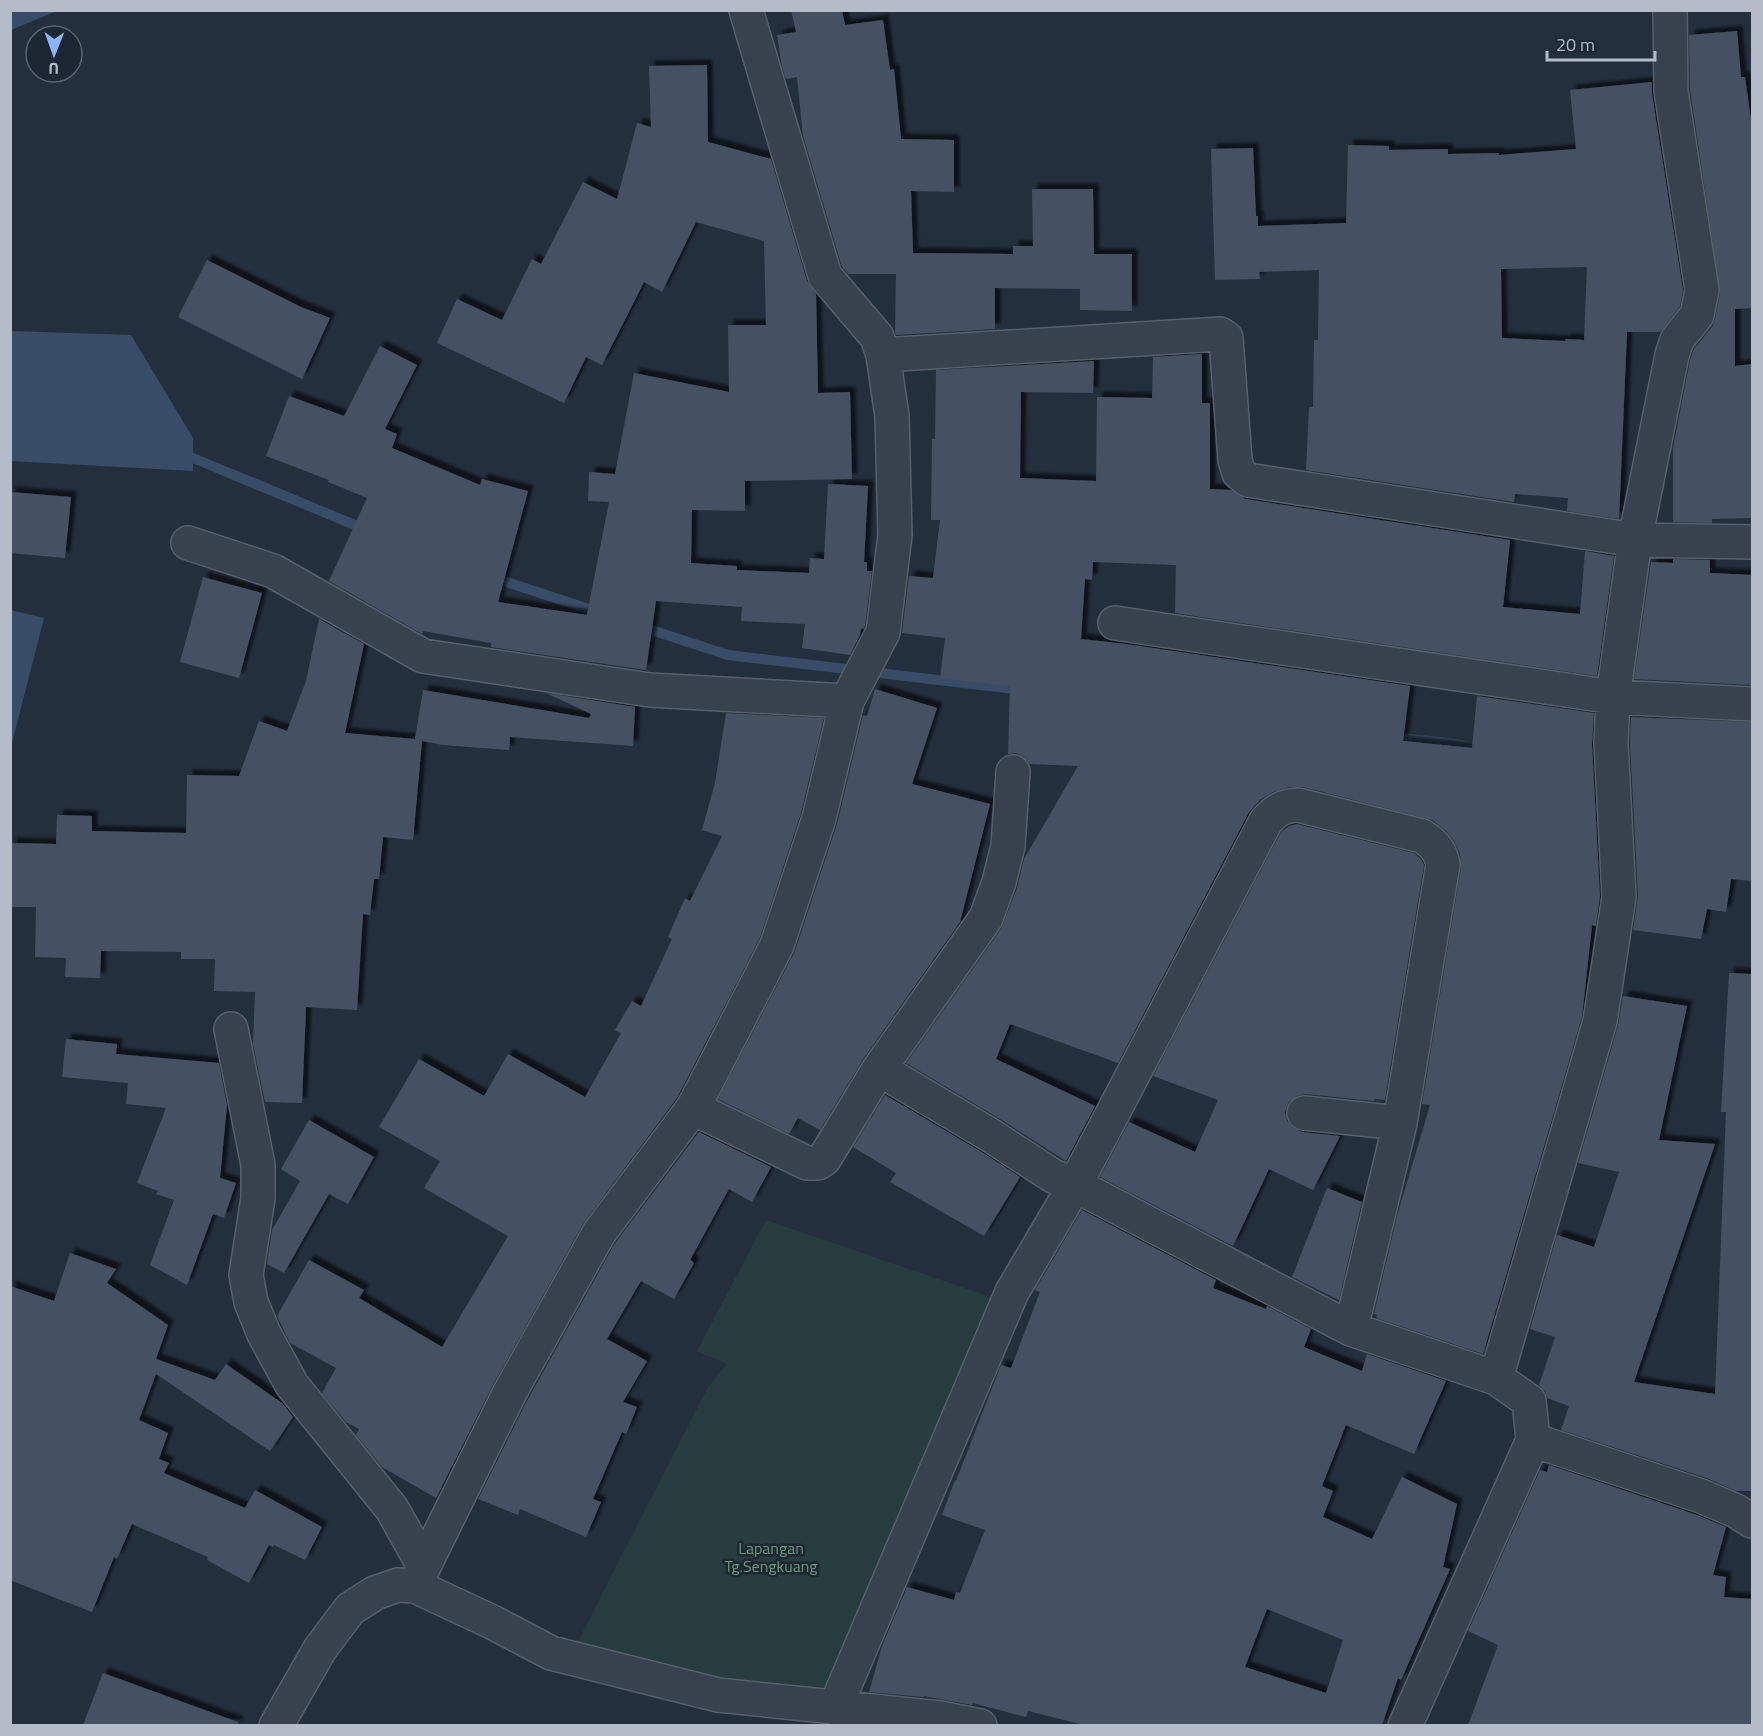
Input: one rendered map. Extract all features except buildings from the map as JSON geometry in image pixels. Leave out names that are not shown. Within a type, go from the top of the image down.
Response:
[{"type":"street","points":[[276,1725],[320,1649],[350,1609],[375,1593],[419,1576],[510,1392],[599,1233],[693,1108],[777,945],[819,818],[851,692],[883,632],[895,535],[892,416],[883,355],[877,337],[825,276],[746,10]]},
{"type":"street","points":[[1496,1378],[1600,1021],[1619,897],[1611,743],[1612,697],[1635,540],[1672,356],[1677,340],[1697,315],[1702,290],[1671,91],[1670,10]]},
{"type":"street","points":[[883,355],[1220,334],[1226,338],[1235,460],[1239,473],[1248,480],[1635,540],[1752,542]]},
{"type":"street","points":[[188,543],[273,571],[423,656],[650,690],[851,692]]},
{"type":"street","points":[[1115,623],[1612,697],[1752,704]]},
{"type":"street","points":[[693,1108],[807,1163],[818,1163],[824,1159],[879,1069],[986,918],[999,882],[1008,846],[1013,772]]},
{"type":"street","points":[[835,1708],[1012,1292],[1075,1185],[1266,821],[1284,806],[1298,805],[1422,836],[1441,852],[1443,864],[1400,1123],[1351,1329]]},
{"type":"street","points":[[231,1029],[258,1166],[258,1198],[246,1275],[250,1302],[264,1334],[292,1385],[392,1509],[419,1576],[492,1622],[551,1653],[717,1695],[940,1718],[980,1725]]},
{"type":"street","points":[[879,1069],[990,1135],[1053,1176],[1075,1185],[1351,1329],[1496,1378],[1530,1401],[1533,1440],[1405,1725]]},
{"type":"street","points":[[1304,1113],[1400,1123]]},
{"type":"street","points":[[1533,1440],[1701,1496],[1736,1511],[1752,1521]]},
{"type":"green space","name":"Lapangan Tg.Sengkuang","points":[[766,1220],[1020,1307],[858,1697],[727,1688],[577,1643],[708,1387],[727,1364],[697,1351]]},
{"type":"water","points":[[11,10],[57,10],[57,11],[11,30]]},
{"type":"water","points":[[11,331],[131,335],[193,438],[193,471],[11,461]]},
{"type":"water","points":[[10,610],[44,618],[11,747]]},
{"type":"waterway","points":[[193,458],[367,530]]},
{"type":"waterway","points":[[491,577],[601,613]]},
{"type":"waterway","points":[[639,626],[728,655],[1022,690]]},
{"type":"waterway","points":[[1391,737],[1486,749]]}]
